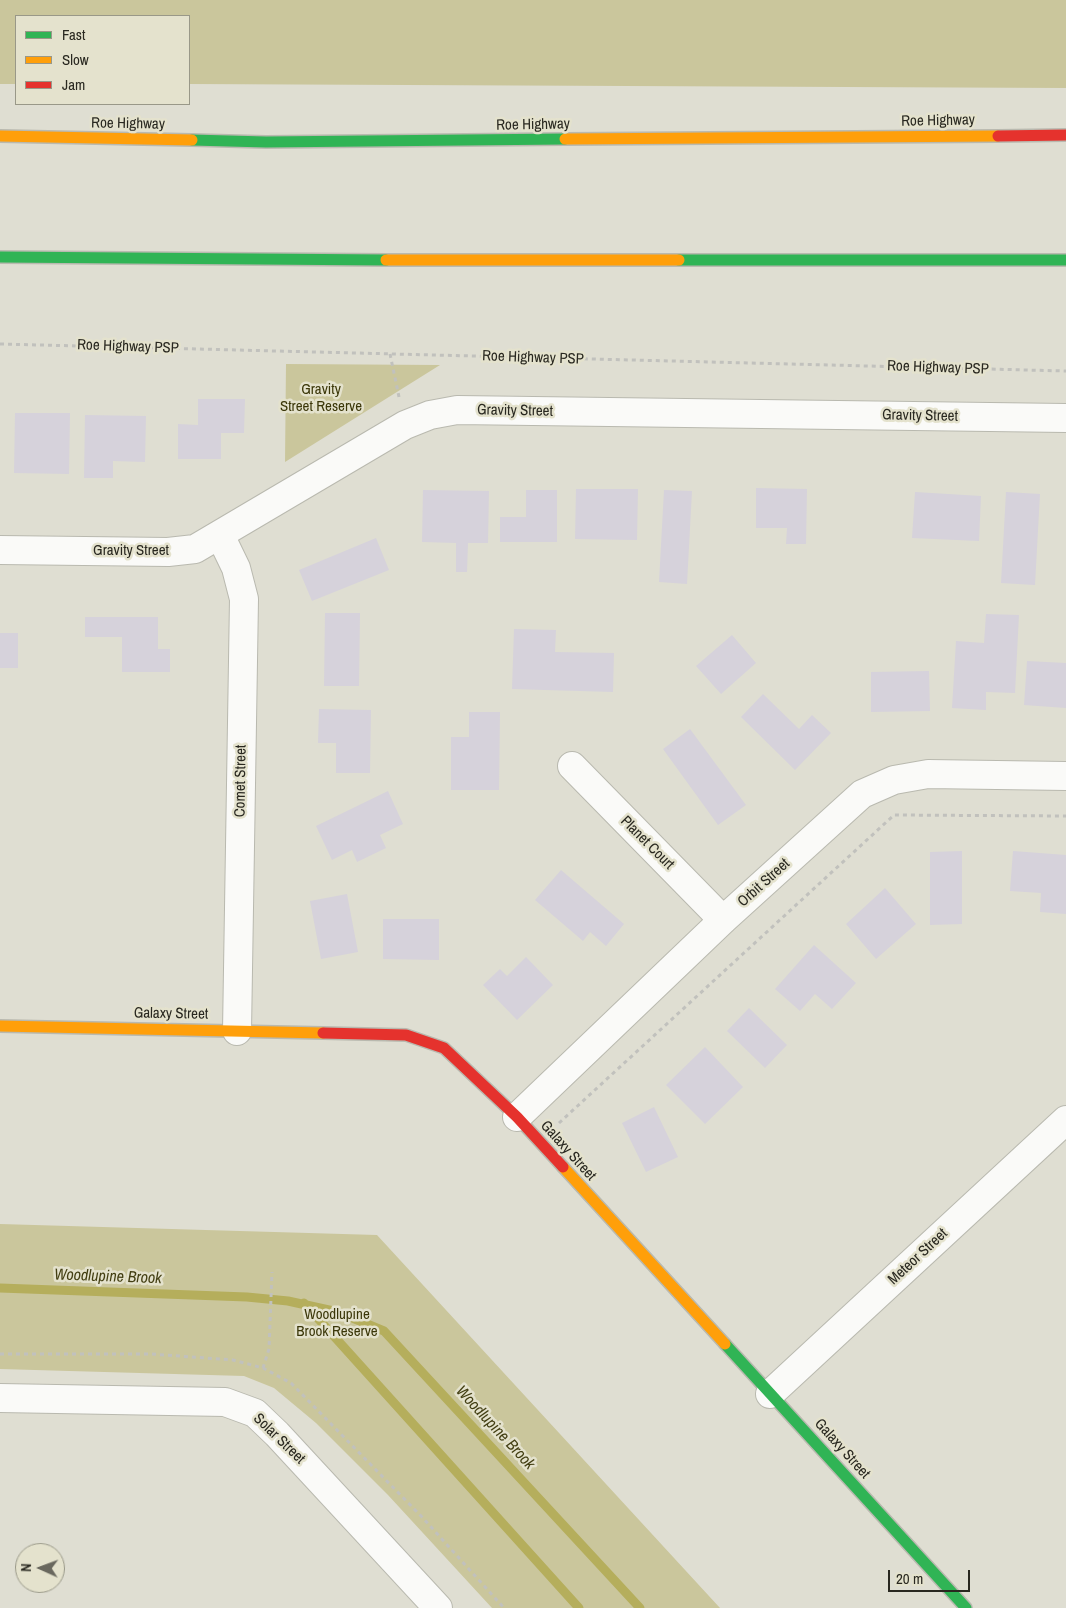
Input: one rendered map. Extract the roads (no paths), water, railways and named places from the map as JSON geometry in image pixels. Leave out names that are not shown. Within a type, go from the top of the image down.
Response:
[{"type":"main road","name":"Roe Highway","points":[[0,136],[266,142],[1066,135]]},
{"type":"main road","points":[[0,257],[194,260],[1066,260]]},
{"type":"main road","name":"Galaxy Street","points":[[0,1026],[406,1035],[444,1048],[517,1117],[966,1608]]},
{"type":"street","name":"Gravity Street","points":[[0,550],[168,552],[195,549],[405,425],[430,415],[457,410],[1066,418]]},
{"type":"street","name":"Comet Street","points":[[220,535],[236,568],[244,599],[237,1031]]},
{"type":"street","name":"Planet Court","points":[[572,766],[723,920]]},
{"type":"street","name":"Orbit Street","points":[[517,1117],[723,920],[862,794],[894,780],[928,774],[1066,776]]},
{"type":"street","name":"Meteor Street","points":[[770,1394],[1066,1120]]},
{"type":"street","name":"Solar Street","points":[[0,1398],[225,1402],[255,1413],[438,1608]]},
{"type":"waterway","name":"Woodlupine Brook","points":[[0,1288],[247,1297],[288,1301],[338,1312],[384,1331],[640,1608]]},
{"type":"waterway","name":"Woodlupine Brook","points":[[304,1303],[579,1608]]},
{"type":"park label","name":"Gravity Street Reserve","points":[[321,398]]},
{"type":"park label","name":"Woodlupine Brook Reserve","points":[[337,1324]]}]
